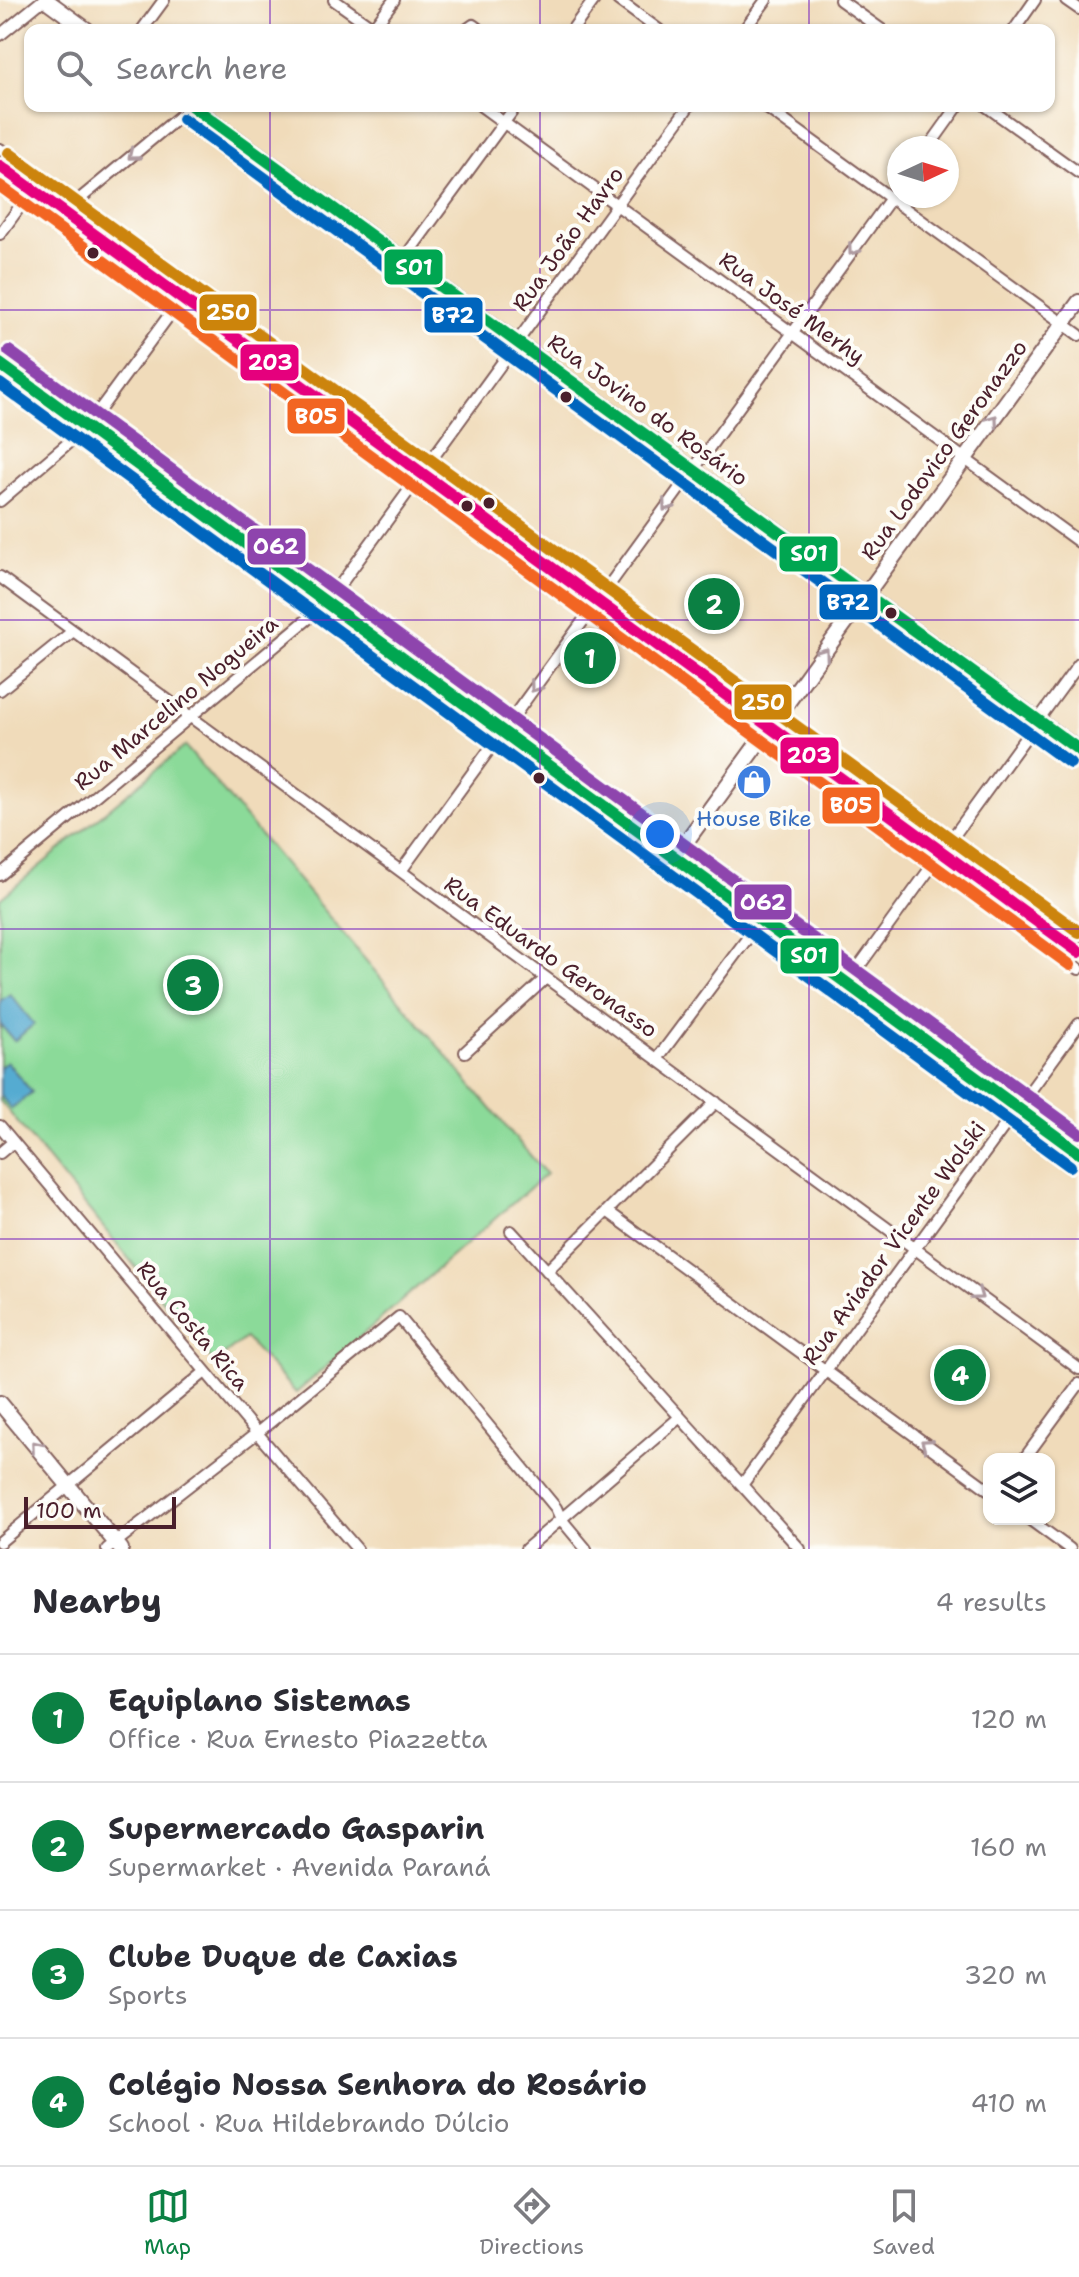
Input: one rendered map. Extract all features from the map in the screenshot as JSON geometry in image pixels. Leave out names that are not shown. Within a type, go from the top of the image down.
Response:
[{"type":"main road","points":[[44,0],[78,24]]},
{"type":"main road","name":"Rua Jovino do Rosário","points":[[200,112],[1079,750]]},
{"type":"main road","name":"Rua Lodovico Geronazzo","points":[[675,857],[1079,302]]},
{"type":"main road","points":[[0,364],[1079,1153]]},
{"type":"main road","points":[[0,1403],[115,1547]]},
{"type":"street","points":[[0,35],[44,0]]},
{"type":"street","points":[[146,24],[164,0]]},
{"type":"street","points":[[334,0],[367,24]]},
{"type":"street","points":[[377,24],[394,0]]},
{"type":"street","points":[[576,24],[594,0]]},
{"type":"street","points":[[618,0],[651,24]]},
{"type":"street","points":[[748,24],[766,0]]},
{"type":"street","points":[[840,0],[874,24]]},
{"type":"street","points":[[1018,24],[1035,0]]},
{"type":"street","points":[[1066,0],[1079,9]]},
{"type":"street","points":[[75,203],[185,112]]},
{"type":"street","name":"Rua José Merhy","points":[[489,112],[1079,542]]},
{"type":"street","points":[[403,260],[512,112]]},
{"type":"street","name":"Rua João Havro","points":[[421,473],[685,112]]},
{"type":"street","points":[[772,112],[887,195]]},
{"type":"street","points":[[937,136],[954,112]]},
{"type":"street","points":[[994,112],[1079,173]]},
{"type":"street","points":[[0,149],[430,461]]},
{"type":"street","points":[[0,183],[1079,969]]},
{"type":"street","points":[[0,234],[24,201]]},
{"type":"street","points":[[401,871],[887,204]]},
{"type":"street","points":[[905,208],[1079,335]]},
{"type":"street","points":[[0,501],[87,427],[173,310]]},
{"type":"street","name":"Rua Marcelino Nogueira","points":[[0,875],[327,603],[421,473]]},
{"type":"street","points":[[524,531],[1079,935]]},
{"type":"street","name":"Rua Eduardo Geronasso","points":[[0,577],[1079,1369]]},
{"type":"street","points":[[0,690],[73,631]]},
{"type":"street","points":[[950,841],[1079,664]]},
{"type":"street","points":[[847,983],[934,863]]},
{"type":"street","points":[[657,1059],[761,920]]},
{"type":"street","points":[[465,1052],[546,978]]},
{"type":"street","name":"Rua Aviador Vicente Wolski","points":[[742,1485],[1079,1024]]},
{"type":"street","points":[[547,1271],[716,1102]]},
{"type":"street","name":"Rua Costa Rica","points":[[0,1126],[357,1549]]},
{"type":"street","points":[[0,1153],[13,1142]]},
{"type":"street","points":[[607,1211],[983,1486]]},
{"type":"street","points":[[511,1231],[800,1549]]},
{"type":"street","points":[[115,1547],[399,1317],[586,1549]]},
{"type":"street","points":[[0,1542],[205,1372]]},
{"type":"street","points":[[1028,1453],[1079,1384]]},
{"type":"street","points":[[526,1549],[680,1417]]},
{"type":"street","points":[[1037,1525],[1070,1549]]},
{"type":"green space","points":[[185,746],[546,1174],[296,1393],[245,1338],[214,1363],[0,1101],[0,899]]},
{"type":"water","points":[[10,994],[34,1024],[14,1041],[0,1024],[0,1001]]},
{"type":"water","points":[[7,1062],[32,1092],[11,1109],[0,1095],[0,1067]]},
{"type":"transit line","name":"S01","points":[[200,112],[1079,750]]},
{"type":"transit line","name":"B72","points":[[183,119],[1070,763]]},
{"type":"transit line","name":"250","points":[[9,153],[1079,932]]},
{"type":"transit line","name":"203","points":[[0,166],[1079,952]]},
{"type":"transit line","name":"B05","points":[[0,186],[1070,965]]},
{"type":"transit line","name":"O62","points":[[9,351],[1079,1133]]},
{"type":"transit line","name":"S01","points":[[0,364],[1079,1153]]},
{"type":"transit line","name":"B72","points":[[0,384],[1070,1166]]},
{"type":"place","name":"Supermercado Gasparin","points":[[714,604]]},
{"type":"place","name":"Equiplano Sistemas","points":[[590,658]]},
{"type":"place","name":"House Bike","points":[[754,782]]},
{"type":"place","name":"Clube Duque de Caxias","points":[[193,985]]},
{"type":"place","name":"Colégio Nossa Senhora do Rosário","points":[[960,1375]]}]
